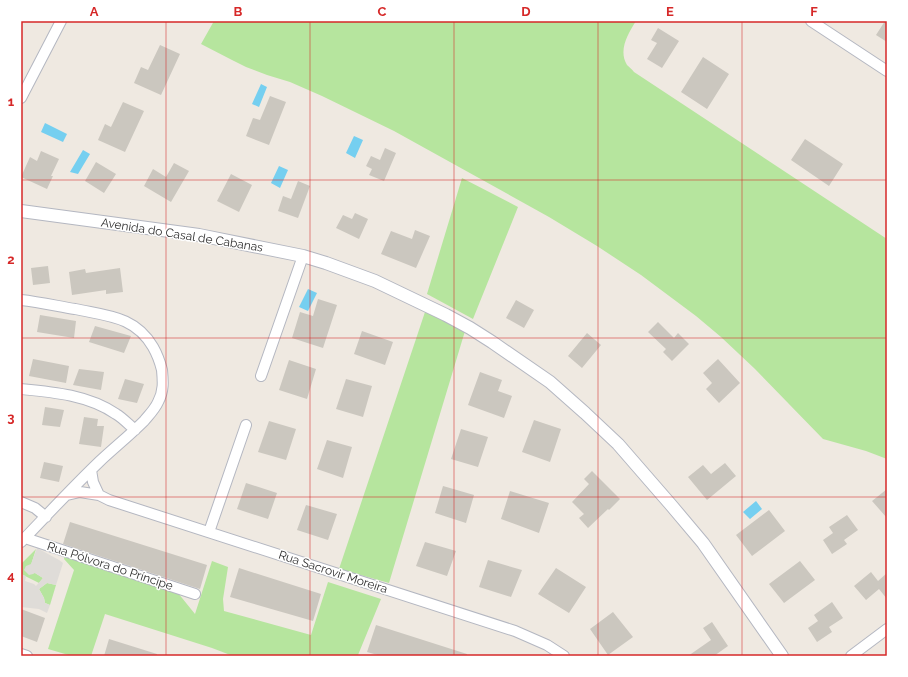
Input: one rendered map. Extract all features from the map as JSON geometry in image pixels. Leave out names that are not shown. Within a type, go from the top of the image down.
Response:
[{"type":"street","points":[[21,98],[61,21]]},
{"type":"street","points":[[811,21],[887,71]]},
{"type":"street","name":"Avenida do Casal de Cabanas","points":[[21,211],[200,235],[303,256],[326,262],[363,276],[470,328],[550,382],[618,444],[703,543],[782,656]]},
{"type":"street","points":[[261,376],[303,256]]},
{"type":"street","points":[[21,300],[104,315],[126,321],[139,329],[146,336],[155,350],[161,364],[163,379],[159,401],[153,411],[135,430],[91,470],[23,540]]},
{"type":"street","points":[[21,389],[76,396],[92,401],[116,414],[135,430]]},
{"type":"street","points":[[209,532],[246,425]]},
{"type":"street","points":[[91,470],[93,482],[99,495]]},
{"type":"street","name":"Rua Sacrovir Moreira","points":[[67,495],[80,492],[99,495],[109,500],[515,631],[547,645],[564,656]]},
{"type":"street","points":[[21,502],[35,508],[46,517]]},
{"type":"street","name":"Rua Pólvora do Príncipe","points":[[23,540],[195,594]]},
{"type":"street","points":[[851,656],[887,629]]},
{"type":"street","points":[[21,654],[27,656]]},
{"type":"green space","points":[[214,21],[636,21],[625,42],[623,54],[627,65],[634,72],[887,239],[887,459],[866,451],[823,439],[755,369],[721,337],[696,316],[641,275],[597,246],[549,217],[394,131],[290,82],[246,67],[201,44]]},
{"type":"green space","points":[[462,178],[518,207],[473,319],[427,294]]},
{"type":"green space","points":[[425,312],[465,331],[389,583],[339,569]]},
{"type":"green space","points":[[36,549],[31,565],[35,573],[43,578],[39,583],[21,574],[21,564]]},
{"type":"green space","points":[[65,556],[178,593],[195,614],[212,561],[228,567],[223,599],[224,611],[311,635],[328,582],[381,599],[358,655],[360,656],[233,656],[105,614],[91,656],[72,656],[48,649],[74,570],[64,559]]},
{"type":"green space","points":[[47,583],[56,585],[50,605],[45,603],[39,589]]},
{"type":"shaded area","points":[[37,548],[63,563],[56,585],[47,583],[39,589],[45,603],[50,605],[47,613],[39,609],[21,607],[21,574],[26,576],[25,581],[36,586],[43,578],[35,573],[29,575],[24,570],[26,566],[31,564]]},
{"type":"water","points":[[261,84],[267,87],[259,107],[252,104]]},
{"type":"water","points":[[45,123],[67,134],[63,142],[41,132]]},
{"type":"water","points":[[354,136],[363,140],[355,158],[346,153]]},
{"type":"water","points":[[83,150],[90,154],[78,174],[70,172]]},
{"type":"water","points":[[279,166],[288,170],[280,188],[271,183]]},
{"type":"water","points":[[308,289],[317,293],[308,311],[299,307]]},
{"type":"water","points":[[756,501],[762,509],[750,519],[743,512]]},
{"type":"building","points":[[885,21],[887,21],[887,42],[876,35]]},
{"type":"building","points":[[658,28],[679,41],[662,68],[647,59],[657,43],[651,40]]},
{"type":"building","points":[[160,45],[180,54],[161,95],[134,83],[141,67],[148,70]]},
{"type":"building","points":[[703,57],[729,74],[707,109],[681,92]]},
{"type":"building","points":[[270,96],[286,102],[269,145],[246,136],[253,118],[260,120]]},
{"type":"building","points":[[123,102],[144,111],[125,152],[98,140],[105,124],[111,127]]},
{"type":"building","points":[[805,139],[843,164],[829,186],[791,160]]},
{"type":"building","points":[[385,148],[396,153],[384,181],[369,175],[372,169],[366,166],[371,156],[380,160]]},
{"type":"building","points":[[41,151],[59,159],[47,189],[21,177],[30,157],[37,161]]},
{"type":"building","points":[[96,162],[116,174],[104,193],[85,181]]},
{"type":"building","points":[[174,163],[189,171],[171,202],[144,186],[153,169],[166,177]]},
{"type":"building","points":[[231,174],[252,185],[239,212],[217,201]]},
{"type":"building","points":[[298,181],[310,186],[298,218],[278,211],[283,196],[291,199]]},
{"type":"building","points":[[355,213],[368,219],[359,239],[336,228],[343,215],[352,219]]},
{"type":"building","points":[[415,230],[430,236],[416,268],[381,254],[391,231],[412,239]]},
{"type":"building","points":[[48,266],[50,283],[33,285],[31,268]]},
{"type":"building","points":[[120,268],[123,292],[106,294],[106,290],[72,295],[69,272],[85,269],[86,273]]},
{"type":"building","points":[[318,299],[337,305],[323,348],[292,338],[300,312],[313,316]]},
{"type":"building","points":[[516,300],[534,310],[524,328],[506,318]]},
{"type":"building","points":[[40,315],[76,321],[74,338],[37,332]]},
{"type":"building","points":[[658,322],[674,338],[678,333],[689,344],[672,361],[663,352],[666,349],[648,332]]},
{"type":"building","points":[[95,326],[131,336],[124,353],[89,342]]},
{"type":"building","points":[[362,331],[393,342],[385,365],[354,354]]},
{"type":"building","points":[[587,333],[601,345],[582,368],[568,356]]},
{"type":"building","points":[[33,359],[69,366],[66,383],[29,376]]},
{"type":"building","points":[[718,359],[740,383],[719,403],[706,389],[712,383],[703,373]]},
{"type":"building","points":[[289,360],[316,369],[307,399],[279,390]]},
{"type":"building","points":[[79,369],[104,372],[101,390],[73,385]]},
{"type":"building","points":[[480,372],[502,380],[498,391],[512,396],[504,418],[468,405]]},
{"type":"building","points":[[125,379],[144,384],[137,403],[118,399]]},
{"type":"building","points":[[346,379],[372,386],[363,417],[336,409]]},
{"type":"building","points":[[45,407],[64,410],[60,427],[42,425]]},
{"type":"building","points":[[84,417],[98,419],[97,426],[104,426],[101,447],[79,444]]},
{"type":"building","points":[[534,420],[561,429],[550,462],[522,452]]},
{"type":"building","points":[[269,421],[296,429],[286,460],[258,452]]},
{"type":"building","points":[[461,429],[488,437],[478,467],[451,459]]},
{"type":"building","points":[[327,440],[352,447],[343,478],[317,469]]},
{"type":"building","points":[[44,462],[63,466],[59,482],[40,478]]},
{"type":"building","points":[[725,463],[736,476],[707,500],[688,477],[703,465],[711,474]]},
{"type":"building","points":[[592,471],[620,499],[588,528],[579,518],[584,514],[572,502],[589,484],[584,479]]},
{"type":"building","points":[[246,483],[277,493],[268,519],[237,509]]},
{"type":"building","points":[[443,486],[474,495],[466,523],[435,513]]},
{"type":"building","points":[[887,489],[887,518],[872,501]]},
{"type":"building","points":[[510,491],[549,503],[539,533],[501,519]]},
{"type":"building","points":[[306,505],[337,514],[328,540],[297,530]]},
{"type":"building","points":[[769,510],[785,531],[752,556],[736,535]]},
{"type":"building","points":[[847,515],[858,530],[844,540],[847,544],[832,554],[823,540],[833,533],[829,527]]},
{"type":"building","points":[[70,522],[207,565],[200,589],[63,544]]},
{"type":"building","points":[[425,542],[456,551],[447,576],[416,566]]},
{"type":"building","points":[[488,560],[522,570],[511,597],[479,587]]},
{"type":"building","points":[[800,561],[815,580],[784,603],[769,584]]},
{"type":"building","points":[[239,568],[321,594],[313,621],[230,597]]},
{"type":"building","points":[[556,568],[586,587],[569,613],[538,594]]},
{"type":"building","points":[[871,572],[878,581],[887,573],[887,599],[879,589],[866,600],[854,586]]},
{"type":"building","points":[[832,602],[843,618],[829,627],[832,632],[817,642],[808,628],[818,621],[814,615]]},
{"type":"building","points":[[21,609],[45,618],[37,642],[21,636]]},
{"type":"building","points":[[613,612],[633,637],[608,655],[590,629]]},
{"type":"building","points":[[712,622],[728,646],[714,656],[688,656],[711,640],[703,628]]},
{"type":"building","points":[[376,625],[467,654],[467,656],[381,656],[367,652]]},
{"type":"building","points":[[109,639],[157,654],[157,656],[104,656]]}]
